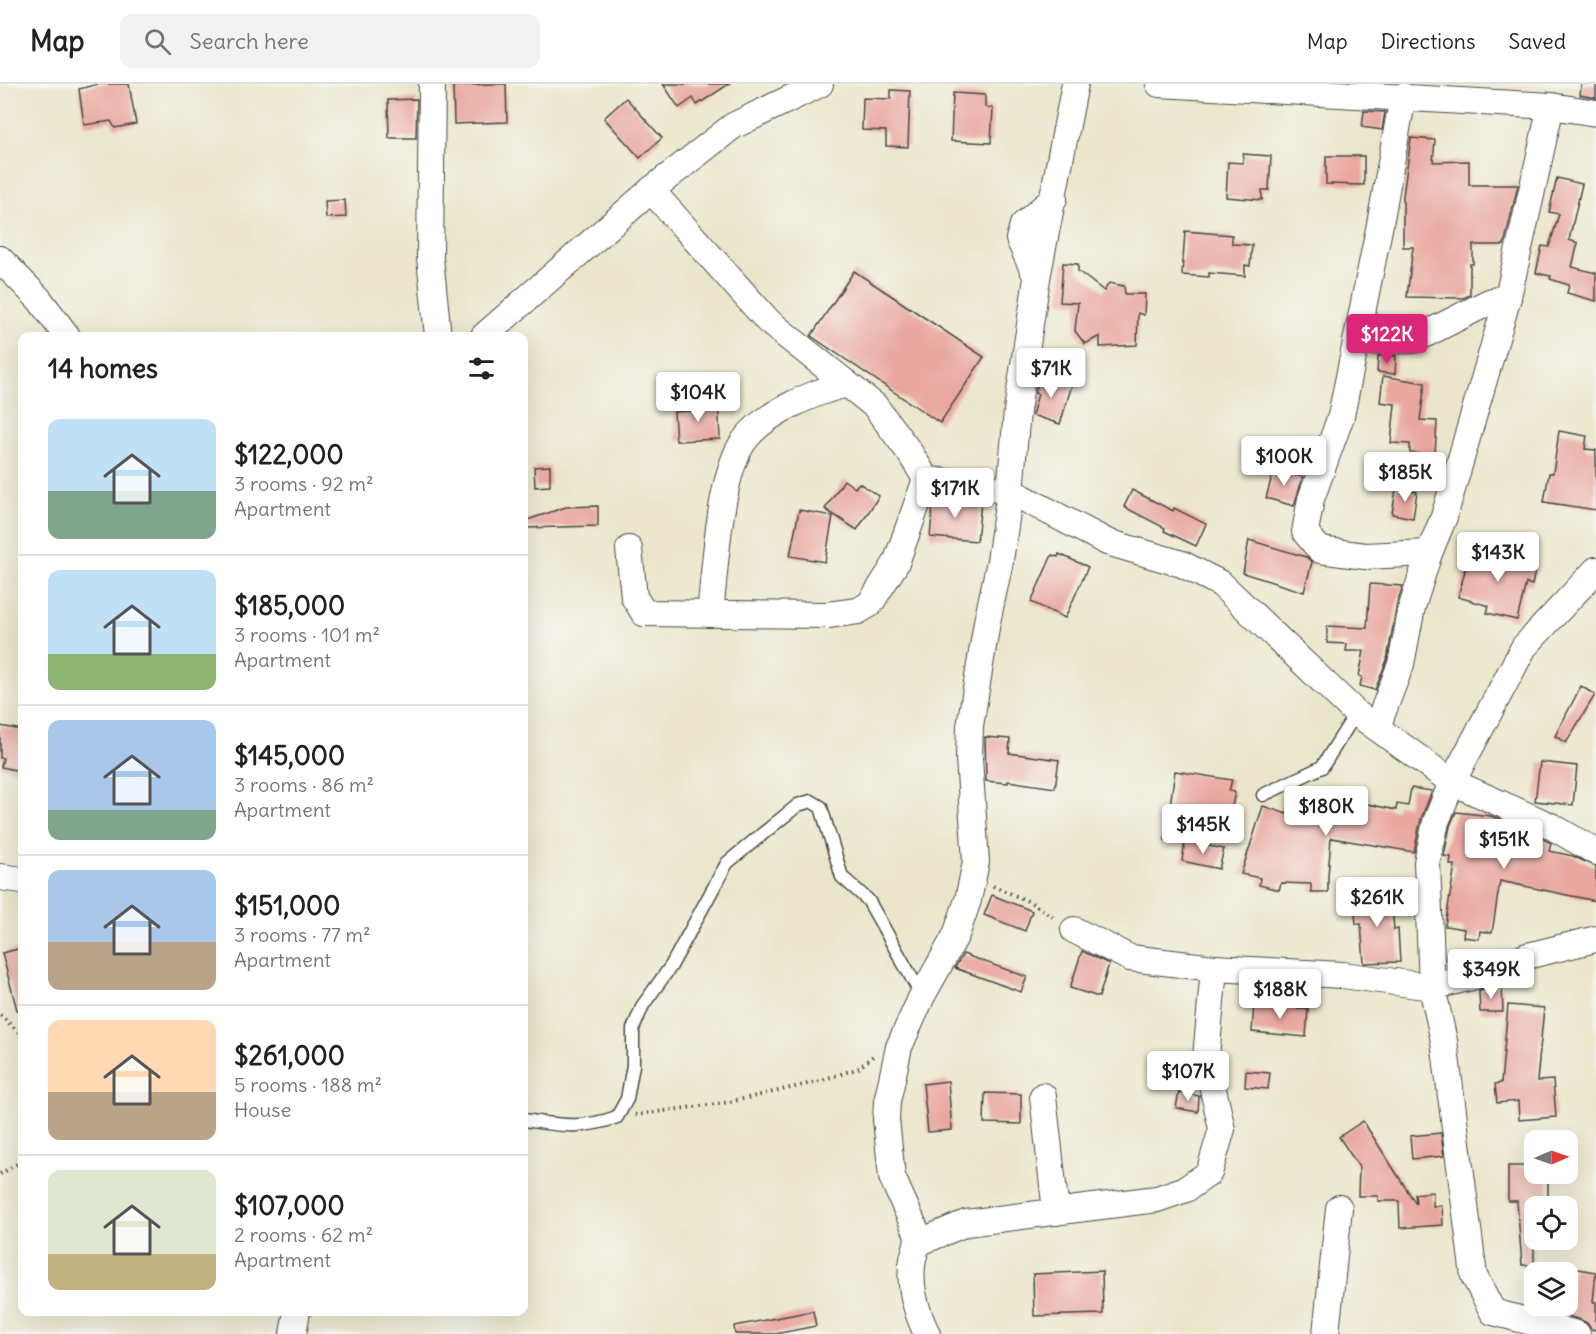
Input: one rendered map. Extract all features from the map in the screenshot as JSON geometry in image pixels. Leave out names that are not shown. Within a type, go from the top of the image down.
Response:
[{"type":"street","points":[[432,84],[430,258],[438,332]]},
{"type":"street","points":[[489,332],[651,190],[732,126],[820,84]]},
{"type":"street","points":[[927,1334],[921,1321],[912,1285],[913,1259],[918,1235],[892,1177],[886,1119],[887,1102],[899,1047],[922,996],[956,935],[968,900],[976,862],[969,758],[970,726],[987,622],[1000,561],[1010,491],[1017,411],[1037,278],[1075,84]]},
{"type":"street","points":[[1159,84],[1403,96],[1551,106],[1596,113]]},
{"type":"street","points":[[1403,96],[1341,416],[1311,499],[1305,532],[1320,550],[1365,556],[1429,553]]},
{"type":"street","points":[[1377,727],[1401,664],[1412,607],[1429,553],[1444,517],[1508,297],[1551,106]]},
{"type":"street","points":[[651,190],[769,322],[875,406],[926,479]]},
{"type":"street","points":[[0,259],[39,299],[64,332]]},
{"type":"street","points":[[1357,342],[1414,340],[1489,302],[1508,297]]},
{"type":"street","points":[[710,614],[721,519],[731,470],[742,444],[759,425],[800,399],[847,384]]},
{"type":"street","points":[[926,479],[1010,491],[1107,542],[1182,564],[1221,584],[1356,712],[1452,782],[1553,827],[1596,852]]},
{"type":"street","points":[[629,549],[634,597],[644,613],[827,615],[858,611],[870,604],[896,563],[926,479]]},
{"type":"street","points":[[1577,1334],[1493,1312],[1474,1276],[1444,1041],[1432,987],[1427,862],[1436,822],[1452,782],[1524,647],[1596,570]]},
{"type":"street","points":[[0,876],[18,879]]},
{"type":"street","points":[[1074,930],[1130,958],[1214,968],[1343,975],[1432,987],[1500,970],[1527,957],[1596,939]]},
{"type":"street","points":[[918,1243],[966,1223],[1156,1199],[1186,1189],[1209,1173],[1222,1130],[1206,1058],[1214,968]]},
{"type":"street","points":[[1043,1096],[1056,1212]]},
{"type":"street","points":[[1326,1334],[1339,1208]]},
{"type":"street","points":[[293,1334],[296,1316]]},
{"type":"lane","points":[[1263,795],[1322,767],[1356,712]]},
{"type":"lane","points":[[528,1121],[567,1126],[596,1124],[617,1117],[627,1099],[633,1065],[633,1029],[643,1005],[671,966],[727,862],[798,805],[812,801],[821,807],[842,877],[868,900],[922,996]]},
{"type":"path","points":[[973,877],[1030,902],[1074,930]]},
{"type":"path","points":[[0,1015],[18,1031]]},
{"type":"path","points":[[617,1117],[730,1102],[816,1082],[859,1068],[872,1058],[878,1049]]},
{"type":"path","points":[[0,1174],[18,1163]]},
{"type":"building","points":[[98,84],[129,84],[136,124],[115,128],[111,121],[84,125],[79,89]]},
{"type":"building","points":[[506,84],[507,122],[454,124],[453,86]]},
{"type":"building","points":[[663,84],[729,84],[697,105],[693,98],[679,108]]},
{"type":"building","points":[[1581,84],[1596,84],[1596,98],[1580,95]]},
{"type":"building","points":[[891,90],[910,91],[908,147],[886,146],[886,131],[862,130],[863,98],[891,99]]},
{"type":"building","points":[[953,93],[985,95],[985,107],[993,108],[991,143],[951,141]]},
{"type":"building","points":[[626,98],[662,138],[640,158],[604,118]]},
{"type":"building","points":[[417,99],[416,138],[389,138],[388,100]]},
{"type":"building","points":[[1364,111],[1385,112],[1382,130],[1362,127]]},
{"type":"building","points":[[1411,138],[1435,140],[1433,162],[1469,161],[1469,185],[1518,185],[1504,245],[1473,245],[1473,264],[1470,264],[1470,295],[1463,298],[1407,297],[1413,247],[1403,247],[1403,196]]},
{"type":"building","points":[[1243,154],[1271,156],[1269,190],[1262,190],[1262,200],[1226,197],[1228,162],[1243,163]]},
{"type":"building","points":[[1326,156],[1364,156],[1364,185],[1326,184]]},
{"type":"building","points":[[1557,178],[1582,184],[1569,240],[1578,243],[1572,267],[1596,273],[1596,301],[1567,293],[1569,285],[1550,279],[1551,276],[1536,273],[1542,246],[1549,247],[1559,214],[1549,212]]},
{"type":"building","points":[[345,200],[346,217],[326,218],[325,201]]},
{"type":"building","points":[[1185,231],[1232,235],[1232,244],[1252,245],[1250,266],[1245,265],[1245,276],[1209,273],[1209,277],[1182,275]]},
{"type":"building","points":[[1063,263],[1078,264],[1078,271],[1104,291],[1109,283],[1124,286],[1125,294],[1145,294],[1144,315],[1138,313],[1137,345],[1100,347],[1100,336],[1085,344],[1075,331],[1078,303],[1060,302]]},
{"type":"building","points":[[854,271],[984,357],[940,423],[811,336]]},
{"type":"building","points":[[1378,356],[1396,356],[1395,374],[1377,372]]},
{"type":"building","points":[[1040,376],[1072,385],[1060,424],[1032,415]]},
{"type":"building","points":[[1383,376],[1425,383],[1420,420],[1437,421],[1435,455],[1410,453],[1410,444],[1391,443],[1395,404],[1380,402]]},
{"type":"building","points":[[718,402],[720,439],[676,441],[674,412],[698,410],[698,403]]},
{"type":"building","points":[[1559,431],[1587,436],[1585,449],[1596,450],[1596,510],[1544,502],[1549,473],[1553,473]]},
{"type":"building","points":[[550,466],[550,486],[535,487],[534,467]]},
{"type":"building","points":[[1274,469],[1303,477],[1294,506],[1266,498]]},
{"type":"building","points":[[844,480],[855,488],[859,483],[879,496],[857,530],[825,509]]},
{"type":"building","points":[[1396,489],[1417,492],[1413,518],[1392,514]]},
{"type":"building","points":[[1132,490],[1173,511],[1174,508],[1206,524],[1196,546],[1164,531],[1165,528],[1124,507]]},
{"type":"building","points":[[936,496],[981,502],[977,541],[930,537],[933,504]]},
{"type":"building","points":[[598,506],[598,526],[528,528],[528,520],[566,507]]},
{"type":"building","points":[[799,510],[833,516],[825,562],[790,556]]},
{"type":"building","points":[[1249,540],[1306,557],[1312,562],[1304,592],[1243,573]]},
{"type":"building","points":[[1483,548],[1537,562],[1532,585],[1526,583],[1517,620],[1487,613],[1489,606],[1458,597],[1467,563],[1479,566]]},
{"type":"building","points":[[1059,554],[1088,567],[1065,618],[1031,602],[1052,555],[1058,557]]},
{"type":"building","points":[[1370,584],[1403,586],[1397,604],[1387,660],[1375,690],[1360,686],[1362,677],[1359,676],[1364,651],[1346,651],[1347,644],[1327,643],[1327,626],[1367,628]]},
{"type":"building","points":[[1581,686],[1595,695],[1566,743],[1555,736]]},
{"type":"building","points":[[0,726],[18,729],[18,771],[1,767],[3,758],[0,758]]},
{"type":"building","points":[[985,737],[1010,739],[1009,753],[1059,760],[1055,788],[1008,781],[1008,783],[986,781]]},
{"type":"building","points":[[1540,762],[1577,766],[1573,805],[1535,801]]},
{"type":"building","points":[[1175,771],[1232,780],[1229,791],[1235,792],[1230,816],[1204,811],[1200,842],[1165,840]]},
{"type":"building","points":[[1411,788],[1432,791],[1421,819],[1414,852],[1331,838],[1328,892],[1311,892],[1311,884],[1281,883],[1279,890],[1259,885],[1260,878],[1241,874],[1263,806],[1287,814],[1289,806],[1294,807],[1297,794],[1353,805],[1353,801],[1396,810],[1397,804],[1408,806]]},
{"type":"building","points":[[1456,812],[1491,816],[1500,820],[1500,829],[1539,837],[1551,843],[1549,851],[1573,856],[1596,867],[1596,901],[1500,881],[1492,933],[1480,931],[1479,939],[1463,937],[1464,929],[1445,926],[1455,865],[1450,865],[1451,857],[1444,856],[1450,826]]},
{"type":"building","points":[[1185,841],[1224,849],[1219,869],[1182,861]]},
{"type":"building","points":[[1391,892],[1394,930],[1398,929],[1400,962],[1364,963],[1361,924],[1356,924],[1353,895]]},
{"type":"building","points":[[992,895],[1032,911],[1025,931],[984,915]]},
{"type":"building","points":[[18,949],[18,1010],[17,1010],[2,953]]},
{"type":"building","points":[[1082,951],[1109,964],[1099,997],[1070,988]]},
{"type":"building","points":[[963,954],[1027,977],[1021,992],[955,968]]},
{"type":"building","points":[[1502,987],[1503,1012],[1480,1012],[1479,991]]},
{"type":"building","points":[[1254,1004],[1308,1009],[1306,1037],[1252,1032]]},
{"type":"building","points":[[1508,1005],[1544,1008],[1537,1081],[1553,1080],[1556,1117],[1519,1120],[1518,1101],[1497,1103],[1495,1084],[1501,1083]]},
{"type":"building","points":[[1246,1071],[1270,1073],[1268,1089],[1245,1087]]},
{"type":"building","points":[[948,1081],[952,1130],[928,1132],[923,1084]]},
{"type":"building","points":[[1179,1092],[1199,1096],[1198,1112],[1176,1108]]},
{"type":"building","points":[[985,1093],[1021,1094],[1021,1124],[984,1123]]},
{"type":"building","points":[[1363,1121],[1416,1204],[1415,1194],[1433,1192],[1433,1206],[1442,1205],[1443,1225],[1400,1228],[1399,1201],[1378,1201],[1378,1196],[1358,1196],[1359,1167],[1339,1137]]},
{"type":"building","points":[[1441,1133],[1444,1156],[1412,1159],[1410,1136]]},
{"type":"building","points":[[1508,1166],[1524,1166],[1524,1184],[1548,1184],[1548,1196],[1524,1196],[1524,1250],[1534,1250],[1534,1262],[1524,1262],[1522,1265],[1517,1201],[1508,1201]]},
{"type":"building","points":[[1578,1269],[1596,1272],[1593,1302],[1596,1302],[1596,1330],[1591,1329],[1581,1320],[1568,1316],[1578,1316]]},
{"type":"building","points":[[1102,1271],[1103,1314],[1034,1316],[1033,1274]]},
{"type":"building","points":[[813,1311],[816,1326],[775,1334],[735,1334],[734,1326]]}]
